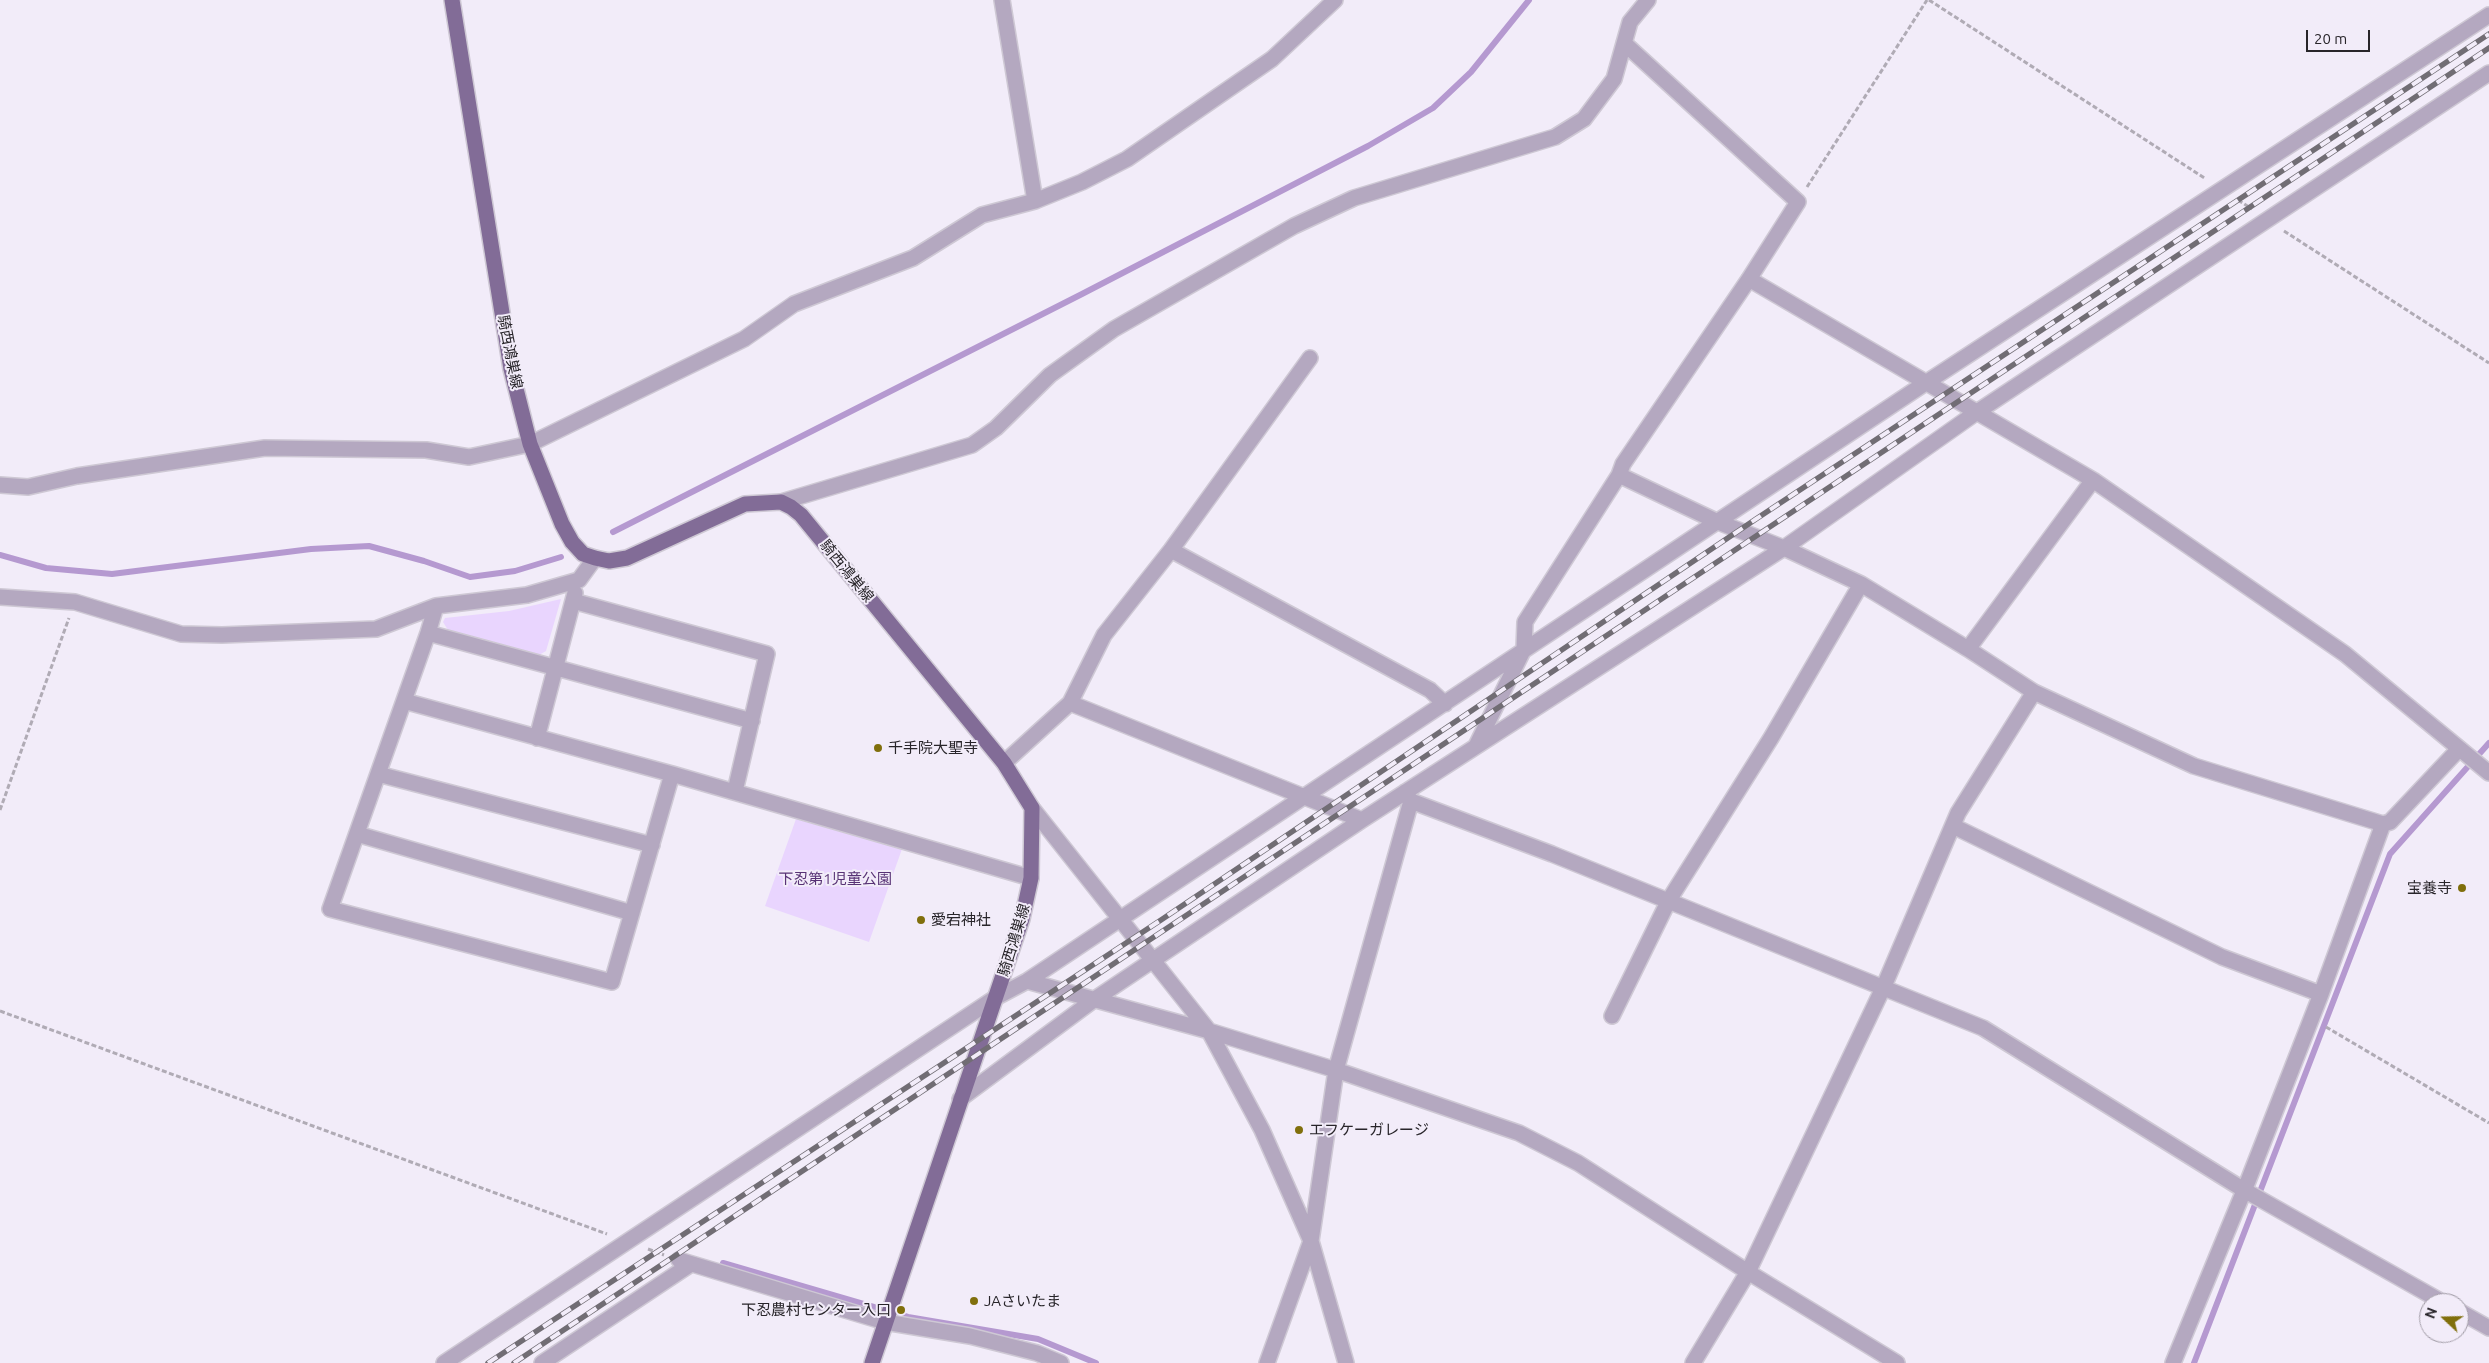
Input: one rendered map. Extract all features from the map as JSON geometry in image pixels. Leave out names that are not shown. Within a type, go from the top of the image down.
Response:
[{"type":"main road","name":"騎西鴻巣線","points":[[452,0],[511,369],[530,444],[562,524],[572,542],[584,554],[595,558]]},
{"type":"main road","name":"騎西鴻巣線","points":[[781,502],[801,515],[1004,763],[1032,808],[1031,878],[1022,919],[872,1363]]},
{"type":"main road","points":[[595,558],[609,561],[627,558],[745,504],[781,502]]},
{"type":"street","points":[[1002,0],[1034,201]]},
{"type":"street","points":[[0,485],[28,487],[77,476],[265,448],[426,450],[469,457],[530,444],[744,339],[794,304],[913,258],[982,215],[1034,201],[1082,182],[1127,159],[1272,59],[1335,0]]},
{"type":"street","points":[[781,502],[972,445],[996,428],[1050,375],[1114,329],[1294,226],[1354,198],[1555,137],[1584,118],[1614,79],[1630,22],[1648,0]]},
{"type":"street","points":[[444,1363],[995,998],[1027,981],[1927,382],[2489,15]]},
{"type":"street","points":[[1476,745],[1524,649],[1525,622],[1619,475],[1623,464],[1749,279],[1798,202],[1624,43]]},
{"type":"street","points":[[960,1099],[1095,999],[1362,820],[1408,797],[1476,745],[1784,548],[1977,412],[2489,73]]},
{"type":"street","points":[[1749,279],[2094,480],[2345,654],[2489,773]]},
{"type":"street","points":[[1004,763],[1070,703],[1104,635],[1171,550],[1310,358]]},
{"type":"street","points":[[1619,475],[1718,522],[1784,548],[1861,584],[1968,649],[2034,692],[2194,766],[2383,824],[2390,822],[2459,749]]},
{"type":"street","points":[[1968,649],[2094,480]]},
{"type":"street","points":[[1171,550],[1430,690],[1445,704]]},
{"type":"street","points":[[537,738],[579,580],[595,558]]},
{"type":"street","points":[[0,597],[75,602],[180,634],[222,635],[376,629],[436,606],[527,595],[579,580]]},
{"type":"street","points":[[1612,1016],[1669,900],[1771,738],[1861,584]]},
{"type":"street","points":[[573,601],[768,654],[736,791]]},
{"type":"street","points":[[436,606],[330,910],[612,982],[672,774]]},
{"type":"street","points":[[428,633],[752,721]]},
{"type":"street","points":[[1692,1363],[1748,1272],[1884,986],[1958,813],[2034,692]]},
{"type":"street","points":[[404,701],[736,791],[1031,878]]},
{"type":"street","points":[[1070,703],[1304,795],[1362,820]]},
{"type":"street","points":[[378,774],[652,845]]},
{"type":"street","points":[[1408,797],[1884,986],[1984,1028],[2244,1190],[2426,1293]]},
{"type":"street","points":[[1267,1363],[1311,1242],[1336,1070],[1408,797]]},
{"type":"street","points":[[1032,808],[1209,1031],[1262,1130],[1311,1242],[1346,1363]]},
{"type":"street","points":[[2172,1363],[2244,1190],[2321,994],[2383,824]]},
{"type":"street","points":[[1953,826],[2222,957],[2321,994]]},
{"type":"street","points":[[357,834],[632,913]]},
{"type":"street","points":[[1027,981],[1209,1031],[1336,1070],[1519,1133],[1578,1163],[1748,1272],[1897,1363]]},
{"type":"street","points":[[542,1363],[685,1262],[1037,1353],[1061,1363]]},
{"type":"street","points":[[2469,1317],[2489,1328]]},
{"type":"path","points":[[1798,202],[1928,0],[2489,364]]},
{"type":"path","points":[[0,810],[75,602]]},
{"type":"path","points":[[0,1011],[685,1262]]},
{"type":"path","points":[[2311,1018],[2489,1123]]},
{"type":"green space","points":[[561,599],[546,651],[539,655],[448,630],[443,622],[445,618],[509,611]]},
{"type":"green space","name":"下忍第1児童公園","points":[[796,819],[902,849],[869,942],[765,906]]},
{"type":"waterway","points":[[613,532],[1082,294],[1368,146],[1433,108],[1471,72],[1529,0]]},
{"type":"waterway","points":[[0,555],[46,568],[112,574],[311,549],[369,546],[424,561],[470,577],[515,571],[561,557]]},
{"type":"waterway","points":[[2194,1363],[2390,854],[2489,743]]},
{"type":"waterway","points":[[723,1263],[908,1317],[1038,1339],[1096,1363]]},
{"type":"railway","points":[[488,1363],[1161,920],[1756,519],[2489,34]]},
{"type":"railway","points":[[514,1363],[2489,48]]},
{"type":"place","name":"千手院大聖寺","points":[[878,748]]},
{"type":"place","name":"宝養寺","points":[[2462,888]]},
{"type":"place","name":"愛宕神社","points":[[921,920]]},
{"type":"place","name":"エフケーガレージ","points":[[1299,1130]]},
{"type":"place","name":"JAさいたま","points":[[974,1301]]},
{"type":"place","name":"下忍農村センター入口","points":[[901,1310]]}]
